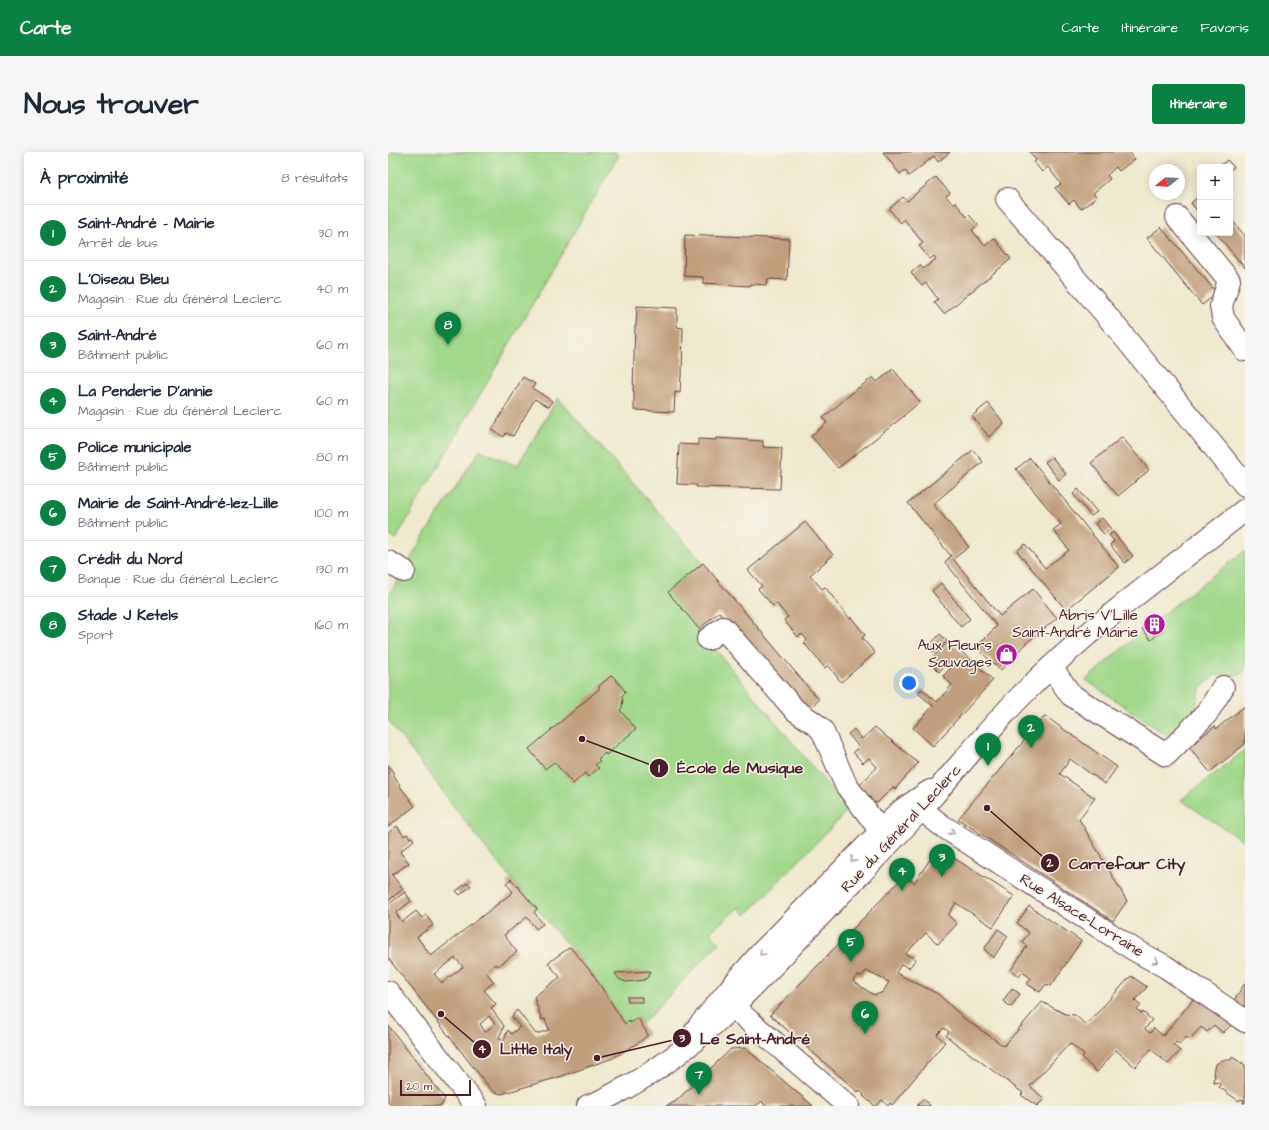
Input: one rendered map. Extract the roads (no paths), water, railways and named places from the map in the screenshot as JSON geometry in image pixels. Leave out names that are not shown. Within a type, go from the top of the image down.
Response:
[{"type":"main road","points":[[1008,199],[1104,311],[1245,485]]},
{"type":"main road","points":[[1177,217],[1228,280],[1221,306],[1224,318],[1245,350]]},
{"type":"main road","name":"Rue du Général Leclerc","points":[[588,1106],[629,1087],[662,1066],[733,1007],[885,836],[921,809],[1001,717],[1051,667],[1118,609],[1245,510]]},
{"type":"main road","points":[[708,639],[722,628],[795,710],[822,730],[846,785],[885,836]]},
{"type":"main road","points":[[1051,667],[1071,695],[1166,755],[1207,713],[1223,687]]},
{"type":"main road","points":[[681,1051],[728,991],[762,952],[885,836],[902,810],[946,780]]},
{"type":"main road","name":"Rue Alsace-Lorraine","points":[[921,809],[941,825],[1133,950],[1166,967],[1245,1021]]},
{"type":"main road","points":[[388,992],[476,1106]]},
{"type":"main road","points":[[733,1007],[848,1106]]},
{"type":"place","name":"Stade J Ketels","points":[[448,345]]},
{"type":"place","name":"Abris V'Lille Saint-André Mairie","points":[[1154,624]]},
{"type":"place","name":"Aux Fleurs Sauvages","points":[[1007,654]]},
{"type":"place","name":"École de Musique","points":[[582,739]]},
{"type":"place","name":"L'Oiseau Bleu","points":[[1031,748]]},
{"type":"place","name":"Saint-André – Mairie","points":[[988,766]]},
{"type":"place","name":"Carrefour City","points":[[987,808]]},
{"type":"place","name":"Saint-André","points":[[942,877]]},
{"type":"place","name":"La Penderie D'annie","points":[[902,891]]},
{"type":"place","name":"Police municipale","points":[[851,962]]},
{"type":"place","name":"Little Italy","points":[[441,1014]]},
{"type":"place","name":"Mairie de Saint-André-lez-Lille","points":[[865,1034]]},
{"type":"place","name":"Le Saint-André","points":[[597,1058]]},
{"type":"place","name":"Crédit du Nord","points":[[699,1095]]}]
